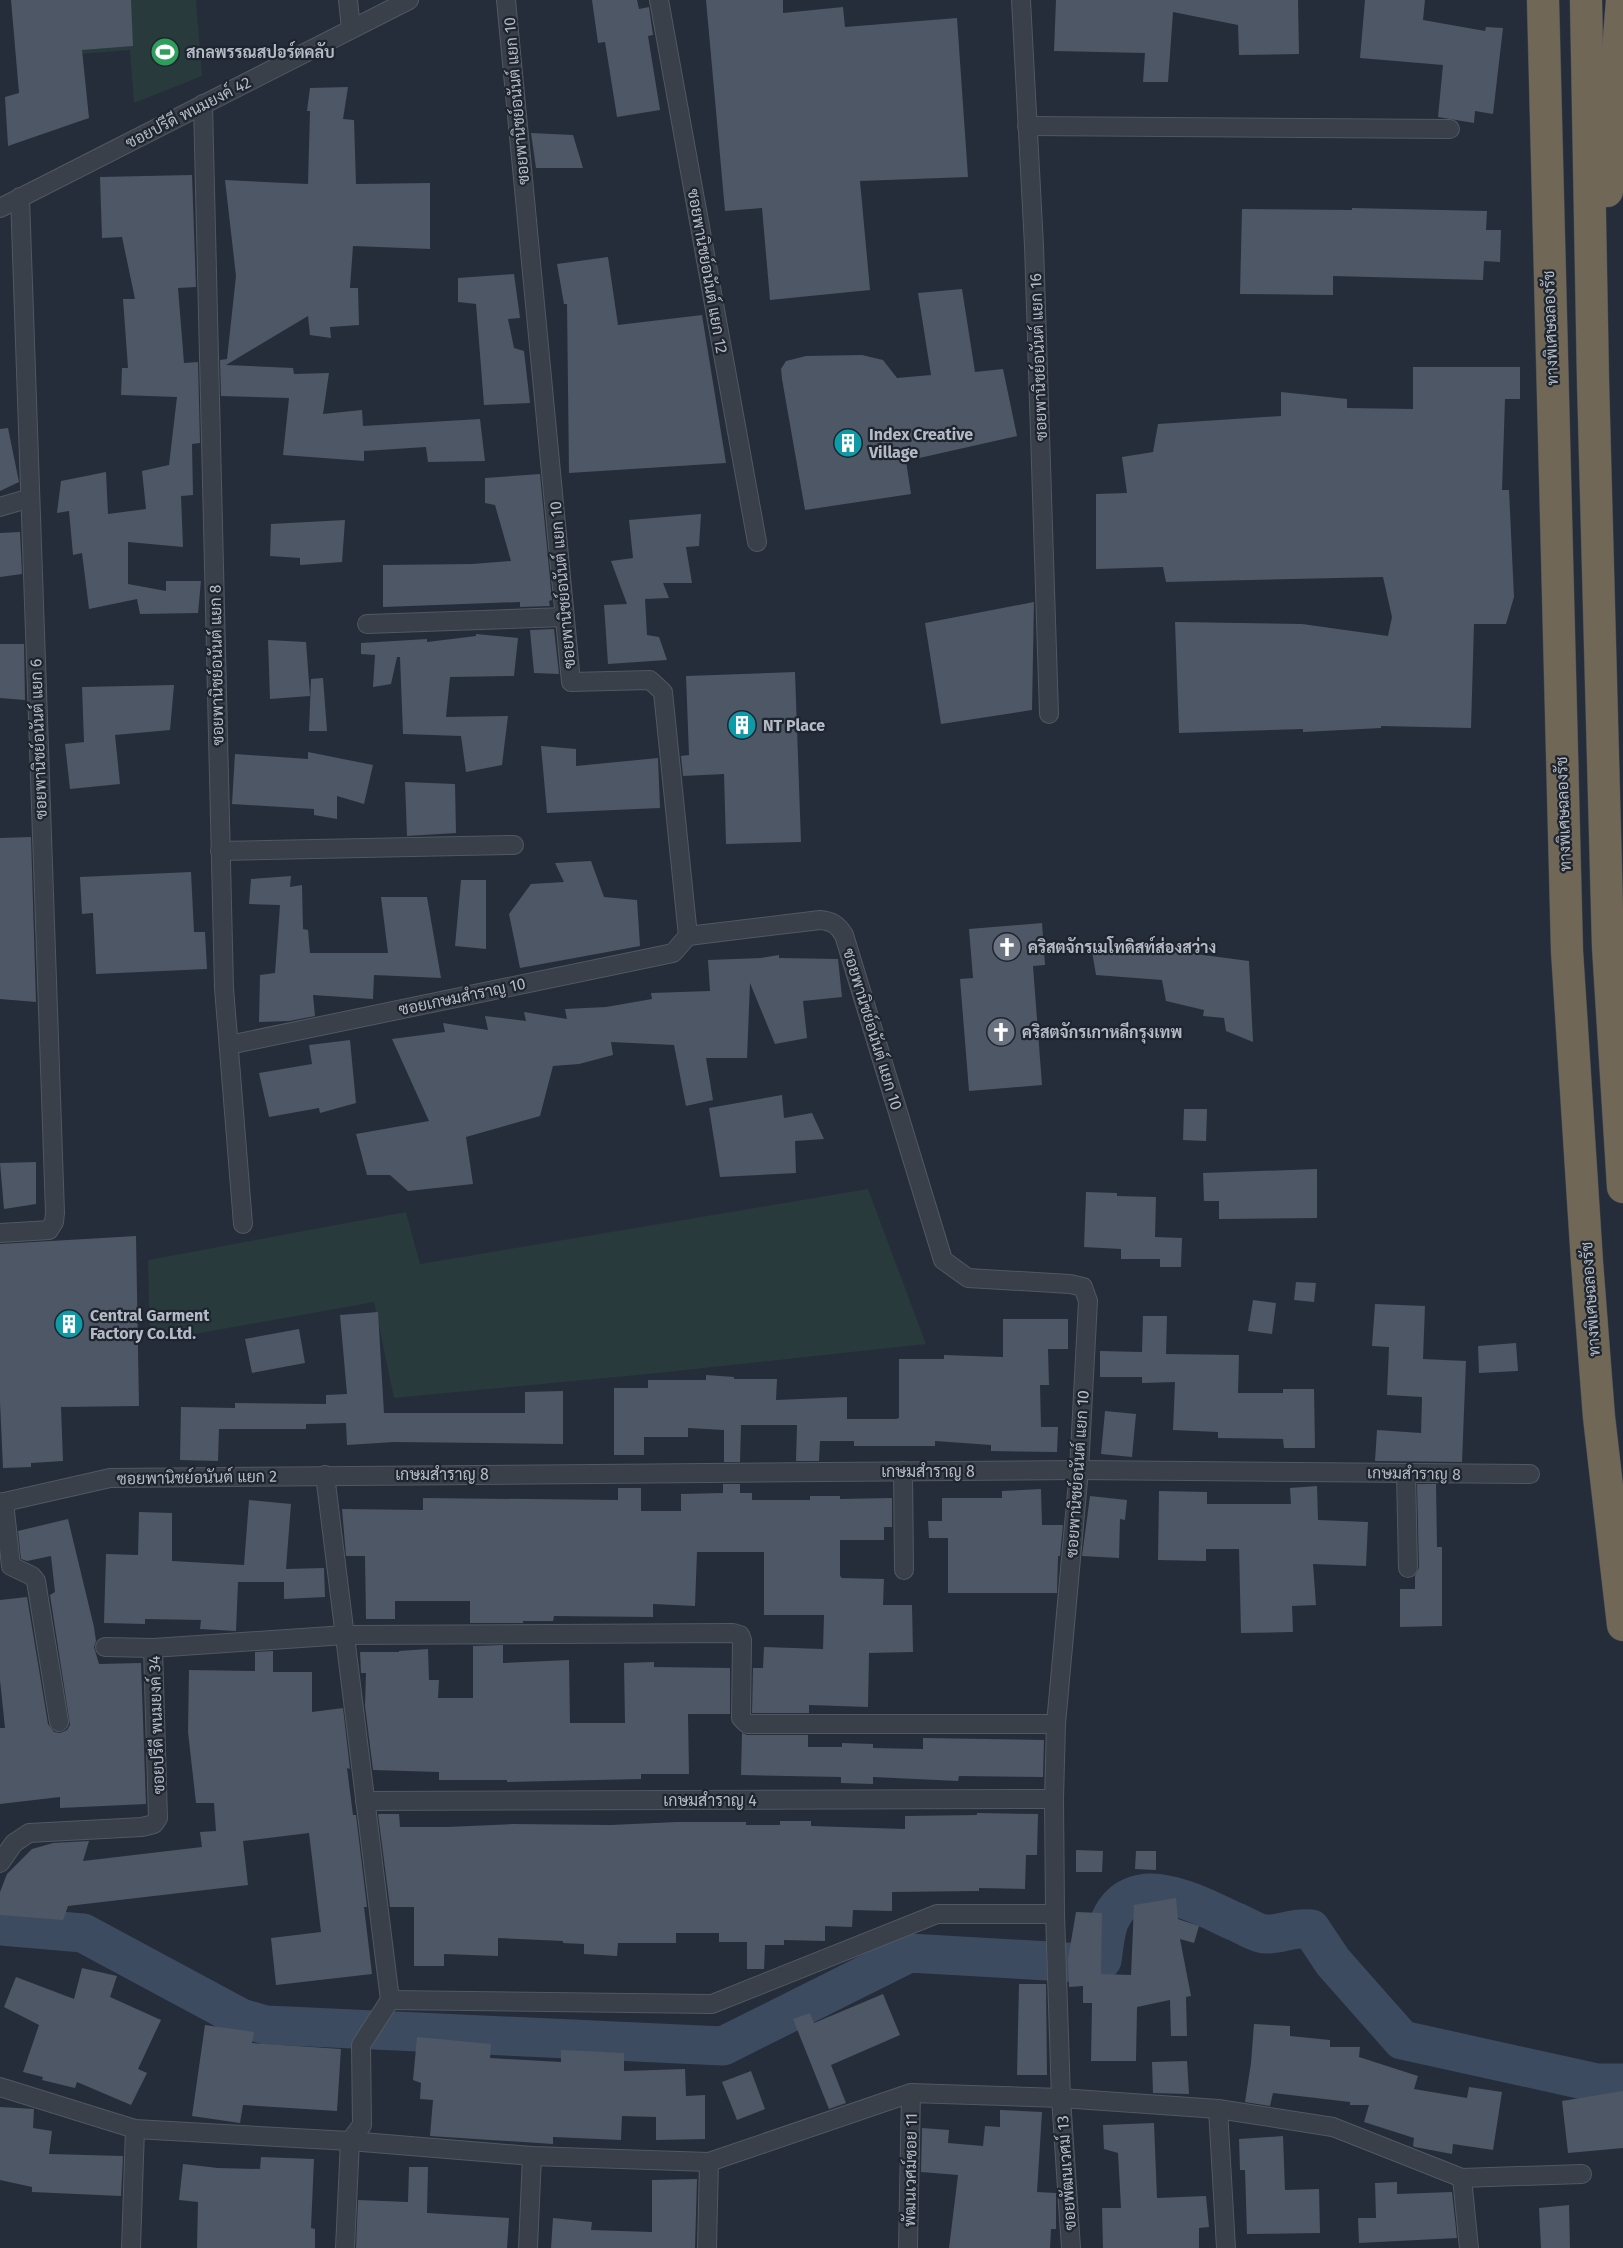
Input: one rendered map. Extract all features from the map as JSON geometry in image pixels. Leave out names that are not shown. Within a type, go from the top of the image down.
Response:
[{"type":"highway","points":[[1525,0],[1545,124]]},
{"type":"highway","name":"ทางพิเศษฉลองรัช","points":[[1543,0],[1567,951],[1598,1405],[1623,1625]]},
{"type":"highway","points":[[1586,0],[1593,380],[1608,947],[1623,1187]]},
{"type":"highway","points":[[1593,380],[1622,0]]},
{"type":"street","points":[[348,0],[351,29]]},
{"type":"street","name":"ซอยปรีดี พนมยงค์ 42","points":[[0,208],[409,0]]},
{"type":"street","name":"ซอยพานิชย์อนันต์ แยก 10","points":[[506,0],[570,682],[650,680],[663,692],[688,936],[820,921],[828,921],[839,926],[844,935],[943,1260],[968,1278],[1070,1284],[1083,1287],[1088,1301],[1079,1470],[1056,1724],[1054,1799],[1058,1985]]},
{"type":"street","name":"ซอยพานิชย์อนันต์ แยก 12","points":[[659,0],[757,542]]},
{"type":"street","name":"ซอยพานิชย์อนันต์ แยก 16","points":[[1021,0],[1035,257],[1049,714]]},
{"type":"street","name":"ซอยพานิชย์อนันต์ แยก 8","points":[[203,105],[224,988],[243,1224]]},
{"type":"street","points":[[1027,126],[1450,129]]},
{"type":"street","name":"ซอยพานิชย์อนันต์ แยก 6","points":[[0,1233],[49,1230],[54,1222],[55,1214],[20,197]]},
{"type":"street","points":[[0,507],[30,498]]},
{"type":"street","points":[[367,624],[565,617]]},
{"type":"street","points":[[220,851],[514,845]]},
{"type":"street","name":"ซอยเกษมสำราญ 10","points":[[229,1045],[673,952],[688,936]]},
{"type":"street","name":"เกษมสำราญ 8","points":[[325,1475],[1079,1470],[1530,1474]]},
{"type":"street","points":[[903,1471],[904,1570]]},
{"type":"street","points":[[1406,1473],[1408,1568]]},
{"type":"street","points":[[325,1475],[390,2000],[361,2045],[362,2125],[350,2141],[345,2248]]},
{"type":"street","name":"ซอยพานิชย์อนันต์ แยก 2","points":[[2,1503],[110,1478],[325,1475]]},
{"type":"street","points":[[2,1503],[11,1566],[32,1576],[36,1581],[59,1722]]},
{"type":"street","name":"ซอยปรีดี พนมยงค์ 34","points":[[0,1863],[14,1843],[29,1833],[142,1827],[154,1824],[159,1818],[153,1648],[345,1635],[733,1633],[740,1635],[742,1640],[741,1718],[747,1724],[1056,1724]]},
{"type":"street","points":[[105,1647],[153,1648]]},
{"type":"street","name":"เกษมสำราญ 4","points":[[365,1801],[1054,1799]]},
{"type":"street","points":[[390,2000],[712,2004],[937,1914],[1055,1914]]},
{"type":"street","name":"ซอยพัฒนเวศม์ 13","points":[[1058,1985],[1061,2098],[1071,2248]]},
{"type":"street","points":[[0,2087],[135,2129],[350,2141],[532,2156],[709,2162],[911,2093],[1061,2098],[1218,2109],[1333,2127],[1462,2178],[1582,2174]]},
{"type":"street","name":"พัฒนเวศม์ซอย 11","points":[[908,2248],[911,2093]]},
{"type":"street","points":[[1218,2109],[1226,2248]]},
{"type":"street","points":[[130,2248],[135,2129]]},
{"type":"street","points":[[528,2248],[532,2156]]},
{"type":"street","points":[[707,2248],[709,2162]]},
{"type":"street","points":[[1462,2178],[1469,2248]]},
{"type":"shaded area","name":"สกลพรรณสปอร์ตคลับ","points":[[76,0],[196,0],[202,76],[134,103],[130,50],[81,54]]},
{"type":"shaded area","points":[[868,1189],[926,1344],[394,1398],[374,1302],[150,1342],[148,1260],[406,1212],[420,1264]]},
{"type":"building","points":[[11,0],[131,0],[133,46],[82,50],[89,118],[8,146],[5,97],[19,93]]},
{"type":"building","points":[[592,0],[637,0],[639,9],[649,7],[653,35],[648,36],[660,110],[617,117],[605,42],[598,43]]},
{"type":"building","points":[[706,0],[783,0],[783,13],[843,7],[845,27],[957,18],[968,177],[860,181],[870,290],[770,300],[762,208],[725,211]]},
{"type":"building","points":[[1056,0],[1298,0],[1299,54],[1239,55],[1238,25],[1173,12],[1168,82],[1143,82],[1145,53],[1054,51]]},
{"type":"building","points":[[1365,0],[1425,0],[1423,20],[1485,31],[1486,27],[1503,28],[1493,114],[1475,111],[1474,123],[1438,117],[1443,65],[1360,58]]},
{"type":"building","points":[[348,87],[343,119],[354,120],[356,184],[430,183],[430,249],[353,246],[350,288],[358,288],[359,325],[330,327],[331,338],[310,335],[308,316],[226,365],[293,368],[294,374],[329,373],[323,414],[362,410],[363,426],[480,419],[485,461],[428,462],[426,447],[364,451],[364,461],[283,455],[289,398],[221,396],[220,360],[227,359],[236,276],[225,180],[308,184],[310,111],[307,111],[310,88]]},
{"type":"building","points":[[531,133],[573,135],[583,168],[536,168]]},
{"type":"building","points":[[192,175],[196,287],[178,288],[184,363],[198,362],[200,443],[192,444],[193,495],[181,496],[183,547],[128,542],[128,584],[166,591],[166,581],[201,581],[198,613],[140,614],[137,599],[89,609],[82,553],[73,555],[69,511],[57,513],[61,481],[106,472],[108,514],[146,509],[142,471],[169,465],[177,397],[121,395],[122,368],[128,368],[123,299],[135,299],[122,237],[102,238],[100,177]]},
{"type":"building","points":[[1352,208],[1487,211],[1486,230],[1501,230],[1500,262],[1484,261],[1483,280],[1333,276],[1333,295],[1240,294],[1242,209],[1352,210]]},
{"type":"building","points":[[608,257],[618,325],[702,315],[726,463],[569,473],[567,304],[564,304],[557,264]]},
{"type":"building","points":[[514,274],[520,318],[508,319],[514,348],[524,351],[530,403],[484,405],[476,304],[458,302],[458,278]]},
{"type":"building","points":[[962,289],[975,372],[1003,369],[1017,436],[906,461],[911,494],[805,510],[782,379],[781,369],[786,361],[806,356],[862,355],[883,360],[897,378],[931,375],[918,293]]},
{"type":"building","points":[[1413,367],[1520,367],[1520,399],[1505,399],[1502,490],[1509,490],[1514,597],[1506,624],[1474,624],[1471,728],[1381,726],[1381,728],[1303,732],[1303,729],[1179,733],[1175,622],[1302,624],[1388,636],[1392,617],[1383,577],[1166,582],[1163,567],[1096,569],[1096,494],[1127,493],[1122,457],[1153,452],[1158,424],[1281,416],[1281,392],[1347,399],[1347,408],[1413,409]]},
{"type":"building","points":[[8,428],[19,482],[0,491],[0,429]]},
{"type":"building","points":[[540,474],[552,600],[549,601],[550,606],[520,607],[520,602],[383,607],[383,565],[511,561],[495,505],[485,503],[485,478]]},
{"type":"building","points":[[701,514],[699,546],[686,547],[692,583],[663,583],[669,598],[645,599],[647,635],[659,637],[667,660],[608,664],[604,605],[627,604],[611,561],[633,558],[629,520]]},
{"type":"building","points":[[345,520],[342,562],[300,565],[300,558],[270,556],[271,524]]},
{"type":"building","points":[[20,532],[22,574],[0,577],[0,533]]},
{"type":"building","points":[[1034,602],[1032,710],[941,724],[925,623]]},
{"type":"building","points":[[554,629],[559,674],[534,673],[530,630]]},
{"type":"building","points":[[476,634],[518,638],[514,676],[450,677],[446,717],[508,716],[502,765],[466,772],[461,736],[403,734],[400,657],[397,657],[391,684],[373,687],[375,655],[361,654],[361,643],[427,639],[427,642],[476,636]]},
{"type":"building","points":[[268,640],[306,642],[310,696],[270,699]]},
{"type":"building","points":[[0,644],[24,644],[25,700],[0,698]]},
{"type":"building","name":"NT Place","points":[[795,672],[801,842],[726,844],[724,774],[683,776],[681,756],[689,755],[686,676]]},
{"type":"building","points":[[323,678],[327,731],[309,731],[311,679]]},
{"type":"building","points":[[174,685],[170,730],[115,735],[120,784],[70,789],[65,744],[84,742],[82,687]]},
{"type":"building","points":[[541,746],[576,749],[576,766],[658,758],[660,808],[547,813]]},
{"type":"building","points":[[308,752],[373,765],[364,804],[337,796],[337,819],[314,815],[314,809],[232,804],[235,754],[308,759]]},
{"type":"building","points":[[405,782],[455,784],[456,833],[407,836]]},
{"type":"building","points":[[31,837],[36,1002],[0,999],[0,838]]},
{"type":"building","points":[[591,861],[604,897],[637,900],[640,946],[520,968],[509,914],[531,884],[564,882],[555,863]]},
{"type":"building","points":[[191,872],[194,932],[205,932],[207,969],[96,974],[93,913],[82,914],[80,877]]},
{"type":"building","points":[[291,876],[290,887],[302,885],[303,929],[308,930],[310,953],[388,953],[381,897],[427,897],[441,978],[374,975],[373,999],[313,995],[315,1016],[289,1021],[259,1022],[260,975],[275,973],[280,905],[249,904],[251,879]]},
{"type":"building","points":[[461,880],[486,880],[486,949],[455,946]]},
{"type":"building","name":"คริสตจักรเกาหลีกรุงเทพ","points":[[1042,923],[1045,965],[1033,966],[1042,1085],[969,1091],[960,979],[973,978],[969,929]]},
{"type":"building","points":[[1136,942],[1137,951],[1188,950],[1188,953],[1249,961],[1253,1042],[1226,1031],[1224,1018],[1203,1016],[1204,1010],[1166,1001],[1162,980],[1096,975],[1091,946]]},
{"type":"building","points":[[779,955],[779,958],[838,959],[842,997],[803,1001],[807,1038],[775,1044],[750,983],[747,1058],[706,1058],[713,1100],[686,1106],[674,1045],[611,1042],[613,1055],[579,1064],[553,1066],[540,1116],[466,1137],[473,1184],[408,1191],[390,1175],[367,1175],[356,1134],[429,1121],[392,1039],[445,1032],[443,1023],[488,1030],[485,1016],[526,1021],[524,1012],[567,1019],[565,1009],[606,1007],[652,999],[651,993],[710,991],[708,960]]},
{"type":"building","points":[[350,1040],[356,1103],[320,1113],[319,1108],[269,1117],[259,1073],[312,1064],[309,1045]]},
{"type":"building","points":[[782,1095],[784,1118],[812,1113],[824,1139],[795,1141],[796,1173],[720,1177],[709,1108]]},
{"type":"building","points":[[1184,1109],[1207,1109],[1206,1141],[1183,1140]]},
{"type":"building","points":[[36,1162],[36,1204],[4,1209],[0,1163]]},
{"type":"building","points":[[1317,1169],[1317,1218],[1219,1219],[1219,1201],[1204,1201],[1203,1173]]},
{"type":"building","points":[[1086,1192],[1156,1197],[1155,1237],[1182,1238],[1181,1267],[1160,1267],[1160,1259],[1121,1259],[1121,1249],[1084,1247]]},
{"type":"building","name":"Central Garment Factory Co.Ltd.","points":[[136,1236],[139,1406],[61,1407],[63,1461],[31,1463],[31,1467],[3,1468],[0,1402],[0,1244]]},
{"type":"building","points":[[1296,1282],[1316,1283],[1314,1302],[1294,1300]]},
{"type":"building","points":[[1253,1300],[1276,1303],[1272,1334],[1248,1331]]},
{"type":"building","points":[[1375,1304],[1425,1306],[1423,1359],[1466,1361],[1462,1462],[1375,1461],[1377,1430],[1421,1433],[1422,1397],[1387,1395],[1389,1347],[1372,1346]]},
{"type":"building","points":[[378,1312],[384,1413],[525,1413],[525,1392],[563,1391],[563,1444],[394,1442],[347,1445],[346,1423],[306,1424],[306,1429],[219,1429],[218,1461],[180,1460],[181,1407],[235,1408],[235,1403],[326,1404],[326,1395],[347,1394],[340,1315]]},
{"type":"building","points":[[1143,1316],[1167,1316],[1166,1354],[1239,1355],[1238,1393],[1283,1393],[1283,1389],[1314,1389],[1315,1448],[1284,1448],[1283,1439],[1218,1438],[1218,1432],[1173,1430],[1175,1382],[1142,1383],[1142,1377],[1100,1377],[1100,1351],[1142,1352]]},
{"type":"building","points":[[1003,1319],[1068,1319],[1068,1349],[1048,1349],[1049,1385],[1040,1385],[1041,1427],[1058,1427],[1057,1452],[991,1451],[991,1445],[935,1441],[935,1446],[854,1446],[854,1441],[820,1441],[819,1461],[796,1461],[797,1425],[741,1425],[740,1462],[724,1462],[724,1430],[688,1428],[688,1437],[644,1437],[644,1455],[614,1455],[614,1388],[648,1388],[648,1380],[706,1380],[706,1375],[734,1377],[734,1379],[777,1379],[776,1400],[847,1397],[847,1419],[896,1419],[899,1418],[899,1359],[944,1359],[944,1355],[1003,1357]]},
{"type":"building","points":[[299,1329],[305,1363],[252,1373],[245,1339]]},
{"type":"building","points":[[1516,1343],[1518,1371],[1479,1373],[1478,1346]]},
{"type":"building","points":[[1105,1411],[1136,1414],[1132,1457],[1101,1454]]},
{"type":"building","points":[[723,1484],[740,1484],[740,1493],[752,1493],[752,1500],[810,1500],[810,1496],[840,1496],[840,1499],[892,1498],[892,1527],[884,1527],[884,1540],[840,1540],[840,1576],[842,1578],[884,1579],[883,1605],[912,1605],[913,1652],[869,1653],[868,1707],[809,1705],[809,1713],[752,1713],[753,1668],[763,1668],[764,1647],[823,1649],[824,1615],[764,1615],[764,1552],[697,1552],[695,1606],[653,1604],[653,1617],[554,1616],[553,1621],[523,1621],[523,1623],[470,1623],[470,1601],[395,1601],[395,1619],[366,1619],[365,1556],[346,1556],[342,1509],[423,1510],[423,1498],[618,1500],[618,1488],[641,1488],[641,1511],[681,1511],[681,1494],[723,1493]]},
{"type":"building","points":[[1417,1484],[1436,1484],[1437,1547],[1442,1547],[1442,1626],[1400,1627],[1400,1589],[1415,1589],[1415,1576],[1419,1568]]},
{"type":"building","points":[[1317,1486],[1318,1520],[1368,1522],[1366,1566],[1313,1564],[1316,1605],[1292,1606],[1293,1632],[1241,1633],[1239,1549],[1206,1549],[1206,1561],[1158,1560],[1159,1491],[1207,1492],[1207,1504],[1291,1504],[1290,1488]]},
{"type":"building","points":[[1041,1489],[1042,1525],[1063,1525],[1060,1556],[1058,1556],[1057,1593],[948,1593],[948,1538],[929,1538],[928,1521],[942,1521],[942,1498],[1002,1498],[1002,1491]]},
{"type":"building","points":[[1090,1496],[1127,1500],[1125,1520],[1120,1519],[1119,1558],[1082,1556]]},
{"type":"building","points":[[249,1500],[291,1504],[286,1569],[324,1568],[325,1597],[284,1599],[284,1582],[238,1582],[236,1631],[200,1629],[201,1620],[145,1619],[145,1624],[104,1623],[106,1554],[138,1555],[139,1512],[172,1513],[172,1561],[244,1565]]},
{"type":"building","points":[[68,1519],[94,1627],[96,1641],[94,1647],[99,1664],[141,1663],[146,1804],[60,1808],[60,1797],[0,1804],[0,1728],[5,1728],[0,1680],[0,1600],[27,1597],[48,1724],[54,1732],[60,1733],[67,1730],[70,1725],[50,1595],[55,1592],[51,1556],[27,1561],[21,1559],[18,1531]]},
{"type":"building","points":[[503,1645],[503,1663],[569,1660],[570,1723],[625,1723],[624,1663],[654,1662],[654,1667],[730,1668],[730,1714],[688,1714],[689,1774],[641,1774],[641,1779],[507,1782],[507,1780],[439,1780],[439,1772],[373,1770],[365,1706],[366,1673],[361,1673],[360,1652],[428,1649],[429,1680],[439,1680],[438,1698],[473,1698],[473,1646]]},
{"type":"building","points":[[273,1651],[273,1672],[312,1672],[312,1712],[343,1708],[350,1769],[347,1768],[353,1815],[356,1815],[372,1974],[276,1985],[271,1938],[321,1932],[309,1833],[243,1841],[248,1885],[68,1906],[63,1920],[0,1915],[0,1892],[7,1874],[32,1849],[53,1843],[89,1841],[83,1861],[202,1847],[200,1832],[216,1831],[214,1803],[196,1803],[188,1732],[189,1670],[255,1671],[255,1652]]},
{"type":"building","points":[[742,1733],[747,1735],[808,1735],[808,1747],[842,1747],[842,1743],[873,1744],[873,1748],[923,1749],[923,1738],[1044,1740],[1043,1777],[959,1776],[958,1781],[873,1777],[873,1784],[841,1783],[841,1777],[741,1775]]},
{"type":"building","points":[[977,1813],[1038,1814],[1037,1855],[1026,1855],[1025,1889],[979,1888],[979,1891],[892,1892],[892,1911],[853,1910],[852,1927],[825,1926],[825,1941],[784,1940],[784,1945],[765,1945],[764,1969],[747,1969],[747,1942],[719,1942],[719,1933],[676,1933],[676,1943],[618,1943],[617,1956],[584,1954],[584,1944],[498,1938],[498,1956],[444,1954],[444,1966],[414,1966],[414,1907],[390,1907],[378,1814],[399,1814],[400,1827],[513,1824],[611,1825],[677,1822],[746,1822],[746,1825],[780,1825],[780,1821],[811,1821],[811,1826],[905,1829],[905,1816],[977,1815]]},
{"type":"building","points":[[1076,1850],[1103,1851],[1102,1872],[1076,1872]]},
{"type":"building","points":[[1136,1851],[1156,1851],[1156,1870],[1135,1869]]},
{"type":"building","points":[[1176,1898],[1178,1919],[1199,1926],[1194,1943],[1180,1939],[1191,1996],[1186,1997],[1187,2036],[1171,2036],[1170,2000],[1137,2007],[1136,2061],[1091,2061],[1092,2003],[1083,2003],[1083,1986],[1069,1987],[1068,1959],[1076,1912],[1102,1913],[1101,1974],[1131,1975],[1134,1905]]},
{"type":"building","points":[[82,1968],[117,1976],[110,1997],[161,2020],[138,2069],[147,2073],[131,2105],[77,2082],[75,2088],[42,2080],[43,2077],[23,2072],[39,2025],[4,2007],[16,1977],[74,1999]]},
{"type":"building","points":[[1019,1984],[1046,1984],[1047,2075],[1017,2075]]},
{"type":"building","points":[[883,1994],[900,2035],[831,2065],[846,2103],[829,2109],[793,2019],[810,2013],[814,2023]]},
{"type":"building","points":[[1254,2024],[1290,2026],[1290,2036],[1330,2040],[1330,2047],[1360,2047],[1359,2057],[1418,2076],[1414,2089],[1467,2098],[1469,2087],[1502,2092],[1493,2150],[1453,2144],[1452,2154],[1415,2147],[1413,2146],[1414,2138],[1364,2122],[1369,2105],[1350,2105],[1350,2102],[1273,2093],[1270,2106],[1245,2102]]},
{"type":"building","points":[[205,2025],[254,2032],[252,2043],[341,2049],[337,2111],[243,2105],[240,2123],[192,2116]]},
{"type":"building","points":[[417,2037],[491,2044],[490,2058],[561,2062],[561,2050],[624,2053],[624,2071],[685,2069],[686,2096],[705,2095],[705,2139],[656,2140],[656,2117],[622,2116],[621,2140],[553,2137],[553,2144],[430,2136],[433,2100],[420,2099],[421,2083],[413,2080]]},
{"type":"building","points":[[1187,2061],[1189,2094],[1153,2093],[1152,2062]]},
{"type":"building","points":[[751,2071],[765,2109],[737,2120],[722,2082]]},
{"type":"building","points":[[1623,2091],[1623,2148],[1568,2153],[1562,2101]]},
{"type":"building","points":[[0,2107],[34,2109],[33,2128],[52,2131],[49,2154],[123,2156],[121,2196],[32,2192],[32,2187],[0,2180]]},
{"type":"building","points":[[1000,2110],[1042,2112],[1037,2192],[1056,2193],[1056,2229],[1051,2229],[1050,2248],[949,2248],[958,2175],[921,2172],[922,2128],[949,2130],[948,2143],[983,2146],[985,2126],[1000,2127]]},
{"type":"building","points":[[1154,2123],[1157,2198],[1206,2196],[1209,2227],[1199,2228],[1199,2248],[1103,2248],[1102,2208],[1121,2208],[1118,2153],[1104,2149],[1103,2125]]},
{"type":"building","points":[[1283,2136],[1285,2190],[1319,2189],[1320,2233],[1247,2234],[1245,2170],[1240,2170],[1239,2139]]},
{"type":"building","points":[[261,2157],[314,2159],[311,2228],[315,2229],[315,2248],[197,2248],[198,2202],[179,2200],[183,2164],[260,2169]]},
{"type":"building","points":[[409,2167],[428,2167],[427,2213],[509,2218],[507,2248],[356,2248],[358,2200],[408,2202]]},
{"type":"building","points":[[697,2179],[695,2248],[551,2248],[553,2218],[592,2222],[591,2230],[652,2232],[652,2180]]},
{"type":"building","points":[[1397,2182],[1397,2194],[1452,2192],[1457,2238],[1359,2243],[1358,2218],[1376,2218],[1375,2183]]},
{"type":"building","points":[[1569,2205],[1570,2248],[1541,2248],[1539,2208]]},
{"type":"waterway","points":[[0,1926],[83,1933],[241,2018],[266,2025],[723,2046],[909,1953],[1083,1963],[1102,1960],[1108,1924],[1121,1904],[1135,1896],[1151,1893],[1187,1900],[1262,1934],[1311,1929],[1333,1962],[1402,2040],[1597,2083],[1623,2083]]},
{"type":"place","name":"สกลพรรณสปอร์ตคลับ","points":[[165,52]]},
{"type":"place","name":"Index Creative Village","points":[[848,443]]},
{"type":"place","name":"NT Place","points":[[742,725]]},
{"type":"place","name":"คริสตจักรเมโทดิสท์ส่องสว่าง","points":[[1007,947]]},
{"type":"place","name":"คริสตจักรเกาหลีกรุงเทพ","points":[[1001,1032]]},
{"type":"place","name":"Central Garment Factory Co.Ltd.","points":[[69,1324]]}]
